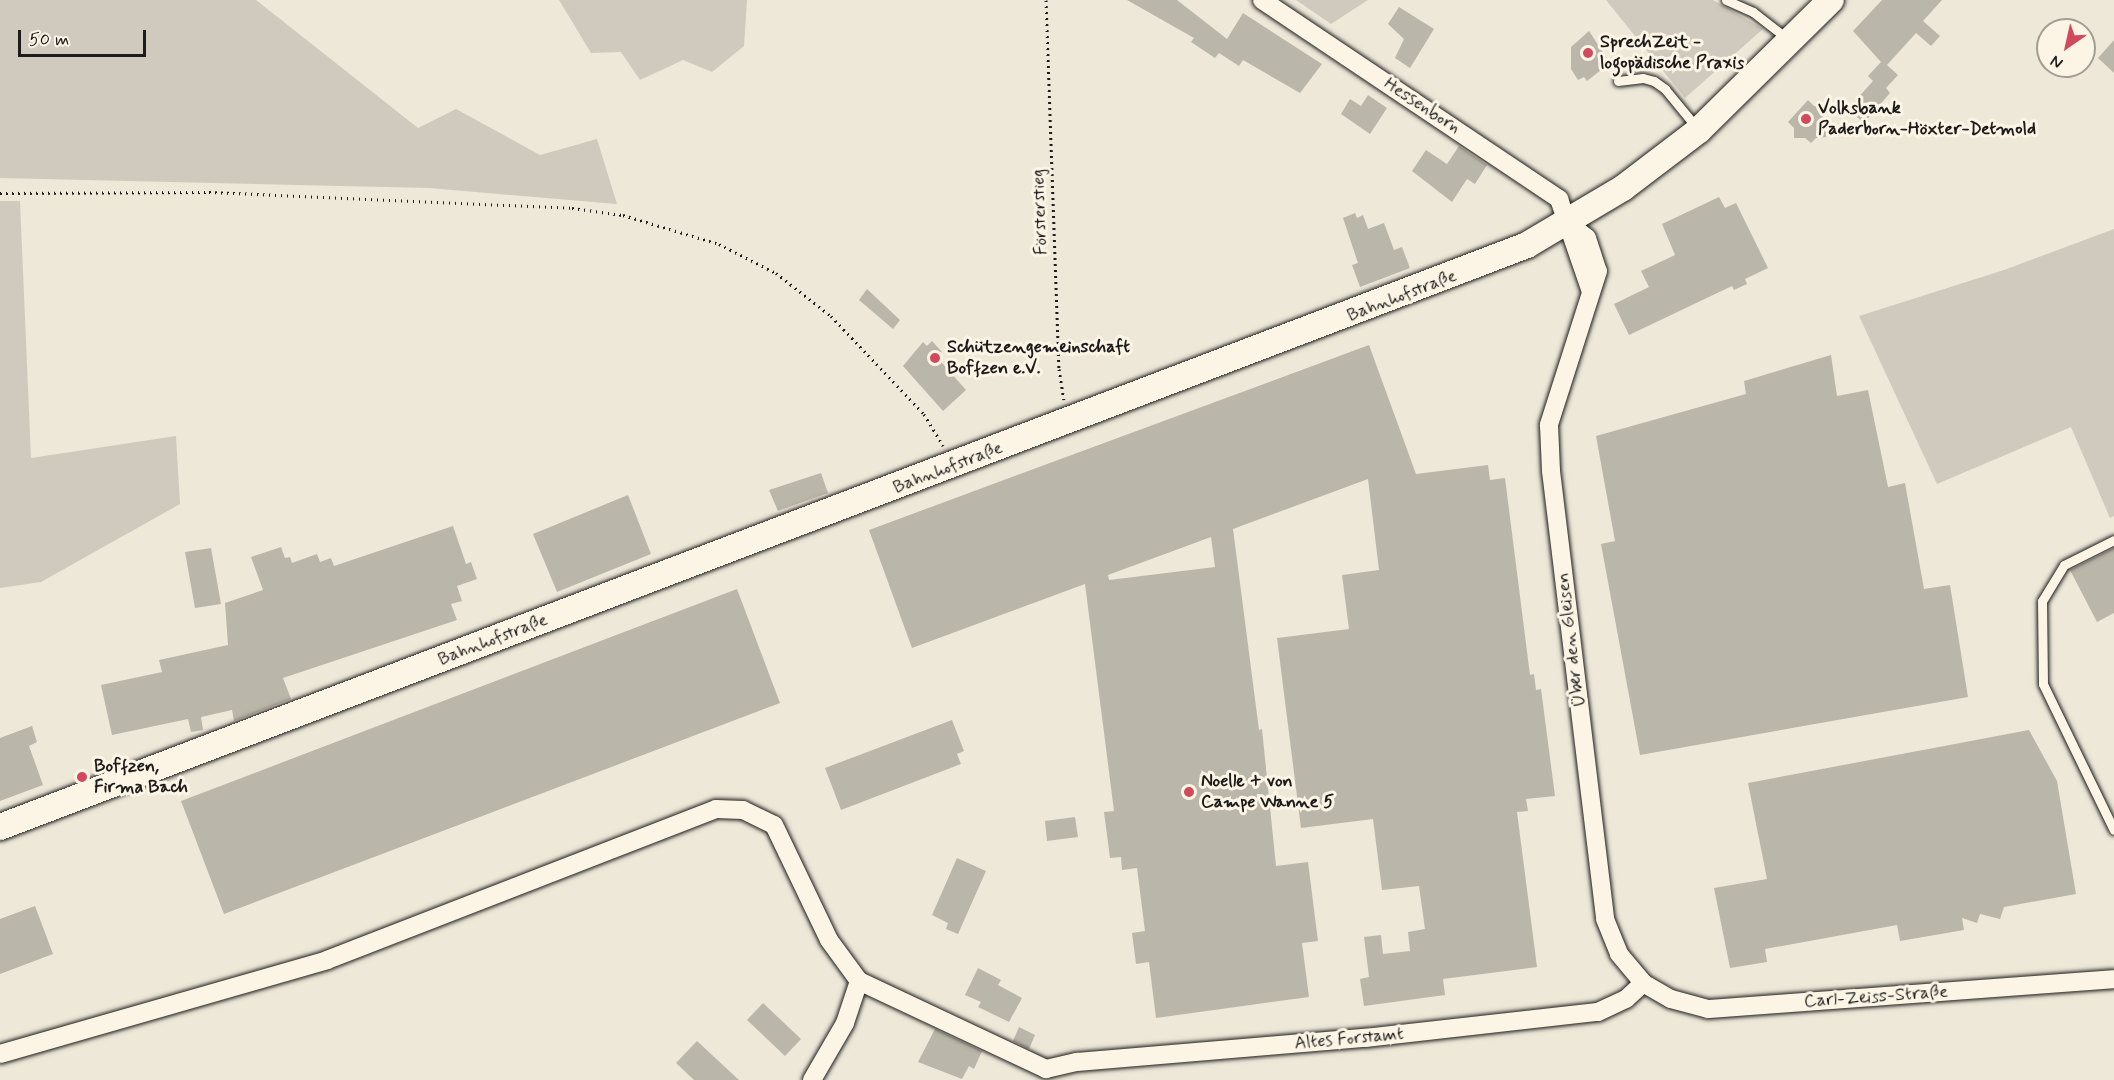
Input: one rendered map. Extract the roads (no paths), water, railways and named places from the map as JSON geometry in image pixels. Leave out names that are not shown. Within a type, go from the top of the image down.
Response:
[{"type":"main road","name":"Bahnhofstraße","points":[[0,827],[1457,275],[1568,223],[1623,188],[1699,130],[1791,42],[1820,7]]},
{"type":"street","name":"Hessenborn","points":[[1262,0],[1538,182],[1559,199],[1568,223]]},
{"type":"street","name":"Über den Gleisen","points":[[1568,223],[1572,244],[1591,292],[1549,425],[1551,471],[1605,919],[1619,954],[1643,983]]},
{"type":"street","points":[[0,1054],[327,960],[716,809],[743,810],[774,825],[829,940],[859,981],[845,1023],[812,1080]]},
{"type":"street","name":"Carl-Zeiss-Straße","points":[[1643,983],[1671,999],[1708,1009],[2114,979]]},
{"type":"street","name":"Altes Forstamt","points":[[859,981],[1046,1069],[1077,1062],[1350,1040],[1598,1012],[1626,999],[1643,983]]},
{"type":"lane","points":[[1726,0],[1753,12],[1791,42]]},
{"type":"lane","points":[[1618,81],[1643,78],[1654,81],[1665,89],[1699,130]]},
{"type":"lane","points":[[2114,540],[2064,564],[2042,601],[2043,684],[2114,830]]},
{"type":"place","name":"SprechZeit - logopädische Praxis","points":[[1588,53]]},
{"type":"place","name":"Volksbank Paderborn-Höxter-Detmold","points":[[1806,119]]},
{"type":"place","name":"Schützengemeinschaft Boffzen e.V.","points":[[935,358]]},
{"type":"place","name":"Boffzen, Firma Bach","points":[[82,777]]},
{"type":"place","name":"Noelle + von Campe Wanne 5","points":[[1189,792]]}]
